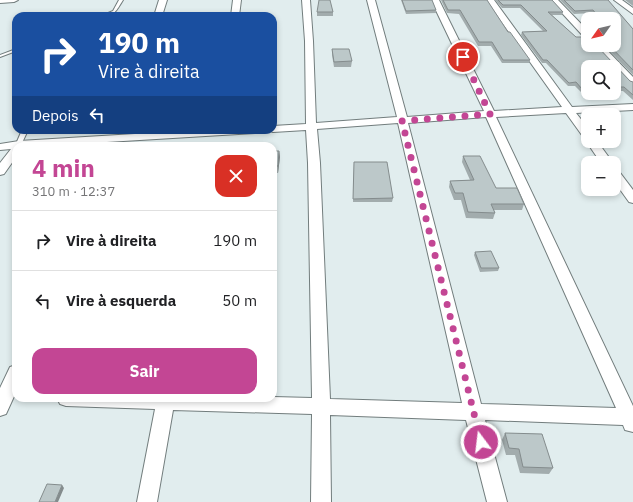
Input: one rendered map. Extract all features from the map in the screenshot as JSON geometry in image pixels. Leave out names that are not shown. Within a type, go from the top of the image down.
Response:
[{"type":"street","points":[[0,1],[14,0]]},
{"type":"street","points":[[159,12],[163,0]]},
{"type":"street","points":[[236,12],[237,0]]},
{"type":"street","points":[[306,0],[309,33],[310,127],[314,163],[320,407],[320,502]]},
{"type":"street","points":[[371,0],[473,413],[497,502]]},
{"type":"street","points":[[209,402],[632,420],[490,114],[435,0]]},
{"type":"street","points":[[490,0],[581,126]]},
{"type":"street","points":[[554,0],[581,29]]},
{"type":"street","points":[[618,0],[633,12]]},
{"type":"street","points":[[604,52],[633,82]]},
{"type":"street","points":[[277,129],[490,114],[633,107]]},
{"type":"street","points":[[66,142],[173,134]]},
{"type":"street","points":[[0,147],[12,146]]},
{"type":"street","points":[[0,172],[12,155]]},
{"type":"street","points":[[621,182],[633,199]]},
{"type":"street","points":[[5,399],[12,382]]},
{"type":"street","points":[[147,502],[165,402]]},
{"type":"lane","points":[[114,12],[121,0]]},
{"type":"lane","points":[[0,56],[12,52]]},
{"type":"building","points":[[319,0],[330,0],[333,12],[317,12]]},
{"type":"building","points":[[402,0],[432,0],[436,10],[406,11]]},
{"type":"building","points":[[443,0],[487,0],[508,32],[510,32],[530,60],[503,60],[492,42],[479,42],[460,10],[448,10]]},
{"type":"building","points":[[498,0],[552,0],[563,12],[548,12],[576,37],[581,37],[581,52],[603,52],[610,60],[581,60],[581,88],[576,82],[569,83],[547,60],[543,60],[522,32],[547,31],[521,5],[503,5]]},
{"type":"building","points":[[564,0],[608,0],[618,12],[595,12],[593,10],[575,11]]},
{"type":"building","points":[[621,15],[633,29],[633,70],[616,52],[621,52]]},
{"type":"building","points":[[332,49],[349,49],[352,61],[334,62]]},
{"type":"building","points":[[621,71],[630,81],[633,82],[633,95],[624,87],[621,87]]},
{"type":"building","points":[[277,151],[279,151],[278,166]]},
{"type":"building","points":[[463,156],[480,156],[496,188],[517,188],[524,204],[491,204],[495,213],[468,212],[463,193],[455,193],[450,181],[474,180]]},
{"type":"building","points":[[354,162],[387,162],[393,198],[353,199]]},
{"type":"building","points":[[491,251],[499,268],[481,268],[475,252]]},
{"type":"building","points":[[505,433],[542,434],[553,468],[523,467],[519,449],[509,448]]},
{"type":"building","points":[[47,484],[62,485],[55,502],[39,502]]},
{"type":"route","points":[[463,57],[490,114],[402,121],[481,442]]}]
